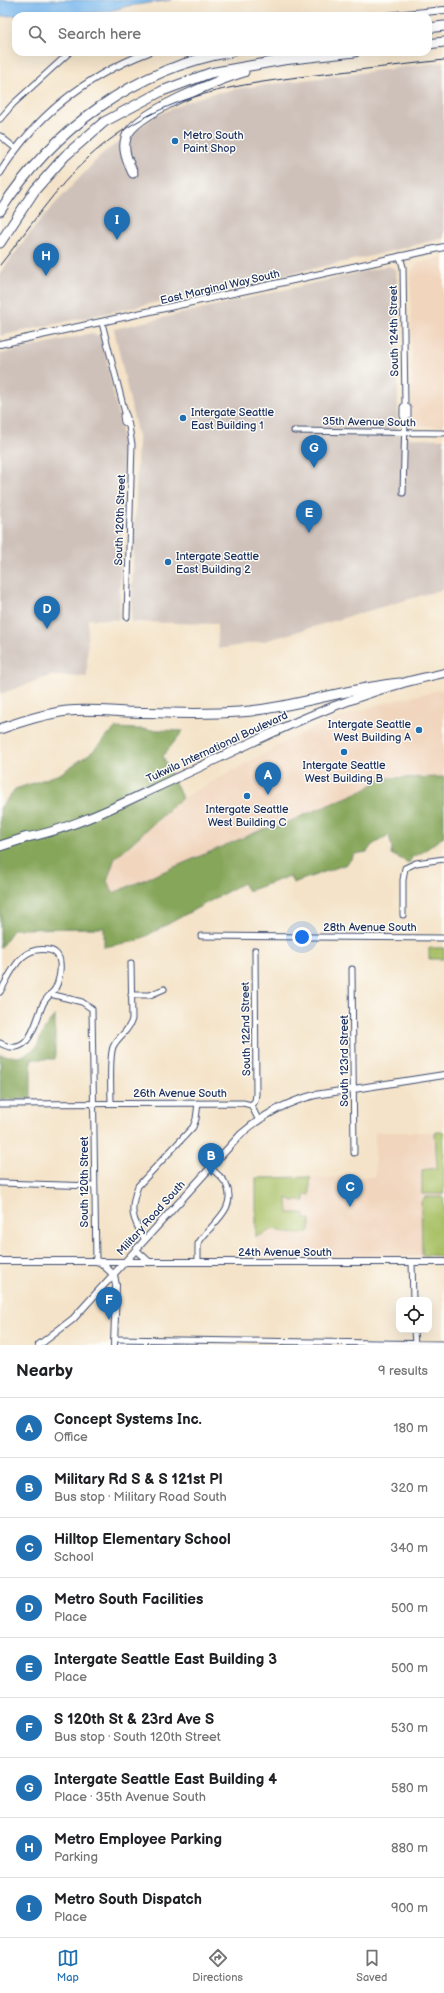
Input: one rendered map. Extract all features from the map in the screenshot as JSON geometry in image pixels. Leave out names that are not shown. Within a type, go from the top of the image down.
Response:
[{"type":"highway","points":[[432,28],[444,26]]},
{"type":"highway","points":[[432,44],[444,42]]},
{"type":"highway","points":[[0,211],[26,175],[47,152],[74,126],[101,104],[171,68],[217,56]]},
{"type":"highway","points":[[0,243],[35,190],[65,156],[104,122],[162,91],[210,73],[283,60],[319,56]]},
{"type":"highway","points":[[133,173],[126,156],[126,137],[131,128],[141,119],[221,78],[283,60]]},
{"type":"highway","points":[[0,729],[19,722],[68,711],[94,710],[202,714],[240,712],[272,708],[372,686],[400,684]]},
{"type":"highway","points":[[0,846],[28,837]]},
{"type":"main road","name":"Tukwila International Boulevard","points":[[0,841],[28,837],[66,826],[123,803],[299,720],[354,699],[400,684],[444,673]]},
{"type":"street","points":[[425,12],[444,10]]},
{"type":"street","points":[[0,119],[13,104],[66,56]]},
{"type":"street","points":[[0,173],[15,148],[44,117],[65,98],[109,69],[140,56]]},
{"type":"street","points":[[0,136],[15,148]]},
{"type":"street","name":"East Marginal Way South","points":[[0,344],[102,323],[444,247]]},
{"type":"street","name":"South 124th Street","points":[[400,256],[403,270],[405,405],[403,407],[403,416],[405,419],[403,493]]},
{"type":"street","name":"South 120th Street","points":[[102,323],[125,413],[123,416],[124,422],[128,425],[132,444],[127,617]]},
{"type":"street","name":"35th Avenue South","points":[[294,431],[444,433]]},
{"type":"street","points":[[403,915],[403,880],[405,868],[416,863],[444,860]]},
{"type":"street","name":"28th Avenue South","points":[[201,936],[444,938]]},
{"type":"street","points":[[0,992],[21,957],[27,952],[51,950],[57,954],[61,964],[58,981],[44,1003],[39,1020],[30,1037],[25,1042],[13,1048],[0,1043]]},
{"type":"street","name":"South 122nd Street","points":[[251,1105],[255,1101],[256,1094],[255,950]]},
{"type":"street","points":[[111,1103],[112,1052],[116,1043],[130,1025],[131,963]]},
{"type":"street","name":"South 123rd Street","points":[[352,969],[354,1152]]},
{"type":"street","points":[[131,996],[150,995],[164,989]]},
{"type":"street","points":[[50,994],[82,1002],[92,1009],[94,1103]]},
{"type":"street","name":"Military Road South","points":[[39,1345],[73,1319],[241,1134],[258,1119],[297,1100],[444,1075]]},
{"type":"street","name":"South 120th Street","points":[[94,1103],[94,1186],[98,1261]]},
{"type":"street","points":[[145,1240],[135,1224],[132,1206],[134,1196],[138,1186],[193,1127],[196,1119],[198,1103]]},
{"type":"street","name":"26th Avenue South","points":[[0,1104],[198,1103],[251,1105]]},
{"type":"street","points":[[251,1105],[258,1119]]},
{"type":"street","points":[[198,1262],[198,1244],[223,1215],[229,1197],[226,1183],[211,1168]]},
{"type":"street","points":[[0,1183],[94,1186]]},
{"type":"street","points":[[136,1250],[145,1260],[151,1262]]},
{"type":"street","points":[[0,1261],[98,1261],[114,1275],[114,1342],[444,1344]]},
{"type":"street","name":"24th Avenue South","points":[[98,1261],[444,1262]]},
{"type":"street","points":[[412,1262],[413,1297]]},
{"type":"street","points":[[100,1290],[115,1299]]},
{"type":"street","points":[[414,1333],[415,1344]]},
{"type":"shaded area","points":[[444,62],[444,238],[367,257],[0,336],[0,273],[40,220],[102,154],[154,117],[184,103],[210,94],[242,88]]},
{"type":"shaded area","points":[[444,256],[444,426],[416,426],[412,421],[411,273],[413,268],[418,263]]},
{"type":"shaded area","points":[[388,266],[395,269],[397,279],[398,431],[410,438],[444,439],[444,589],[265,641],[218,649],[217,624],[131,622],[138,437],[114,329]]},
{"type":"shaded area","points":[[92,333],[102,337],[124,446],[119,620],[88,619],[87,677],[50,676],[0,694],[0,354]]},
{"type":"shaded area","points":[[444,689],[444,777],[380,778],[366,789],[276,827],[266,828],[113,893],[107,881],[115,858],[182,798],[314,727],[376,705]]},
{"type":"shaded area","points":[[375,1132],[444,1132],[444,1256],[256,1257],[256,1178],[375,1177]]},
{"type":"green space","points":[[115,728],[183,731],[163,756],[182,798],[115,858],[107,881],[113,893],[266,828],[276,827],[366,789],[380,778],[444,777],[444,837],[416,856],[412,857],[409,863],[391,854],[392,848],[389,835],[372,845],[367,852],[355,854],[347,864],[293,883],[290,876],[248,891],[243,883],[137,941],[104,947],[104,928],[14,929],[0,948],[0,808],[15,789],[60,774],[92,752]]},
{"type":"green space","points":[[429,948],[444,948],[444,959],[429,959]]},
{"type":"green space","points":[[55,1015],[55,1059],[31,1059],[31,1099],[0,1099],[0,1055],[20,1057],[36,1048],[46,1026]]},
{"type":"green space","points":[[435,1132],[444,1132],[444,1194],[422,1194],[422,1170],[437,1168]]},
{"type":"green space","points":[[310,1177],[310,1195],[305,1195],[305,1201],[293,1201],[287,1198],[288,1213],[305,1213],[305,1219],[310,1219],[310,1231],[302,1234],[287,1233],[274,1229],[256,1237],[256,1178]]},
{"type":"green space","points":[[425,1197],[444,1197],[444,1256],[422,1255],[421,1202]]},
{"type":"water","points":[[0,0],[172,0],[127,6],[107,12],[12,12],[12,16],[0,16]]},
{"type":"tram line","points":[[0,265],[64,182],[76,169],[115,136],[141,120],[167,107],[194,97],[223,89],[252,84],[444,60]]},
{"type":"place","name":"Metro South Paint Shop","points":[[175,141]]},
{"type":"place","name":"Metro South Dispatch","points":[[117,240]]},
{"type":"place","name":"Metro Employee Parking","points":[[46,276]]},
{"type":"place","name":"Intergate Seattle East Building 1","points":[[183,418]]},
{"type":"place","name":"Intergate Seattle East Building 4","points":[[314,468]]},
{"type":"place","name":"Intergate Seattle East Building 3","points":[[309,533]]},
{"type":"place","name":"Intergate Seattle East Building 2","points":[[168,562]]},
{"type":"place","name":"Metro South Facilities","points":[[47,629]]},
{"type":"place","name":"Intergate Seattle West Building A","points":[[419,730]]},
{"type":"place","name":"Intergate Seattle West Building B","points":[[344,752]]},
{"type":"place","name":"Concept Systems Inc.","points":[[268,795]]},
{"type":"place","name":"Intergate Seattle West Building C","points":[[247,796]]},
{"type":"place","name":"Military Rd S & S 121st Pl","points":[[211,1176]]},
{"type":"place","name":"Hilltop Elementary School","points":[[350,1207]]},
{"type":"place","name":"S 120th St & 23rd Ave S","points":[[109,1320]]}]
